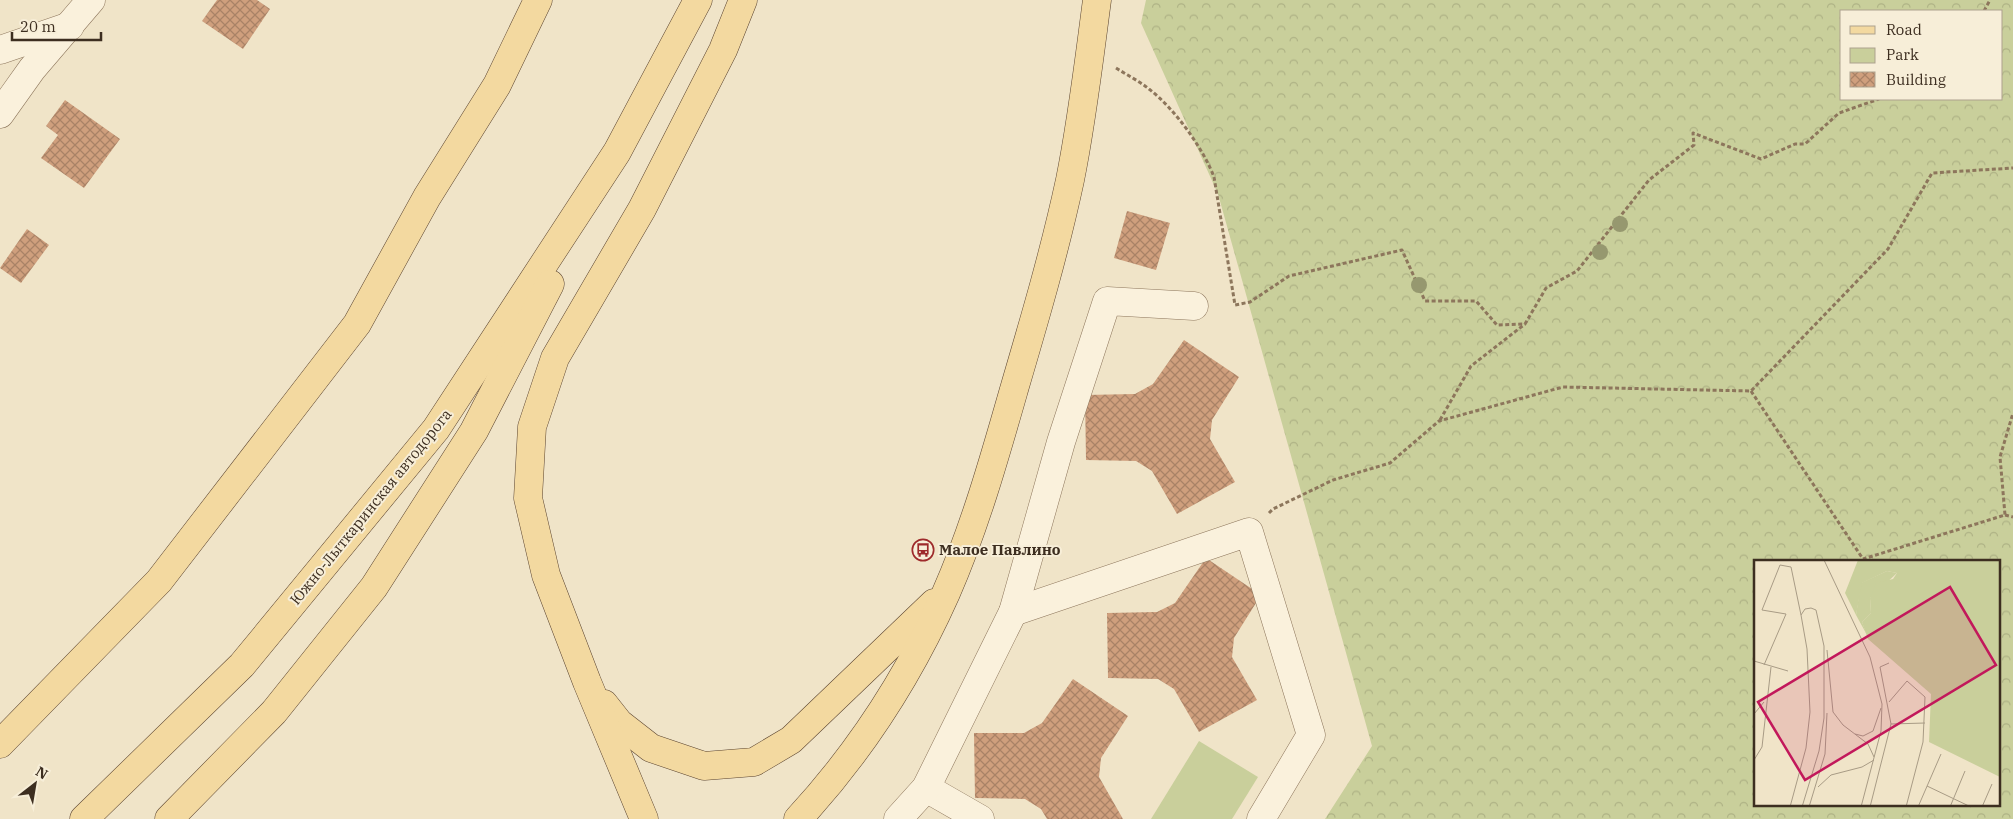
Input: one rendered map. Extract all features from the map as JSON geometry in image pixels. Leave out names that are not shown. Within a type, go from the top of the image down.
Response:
[{"type":"main road","points":[[0,744],[159,581],[357,324],[427,197],[497,85],[538,0]]},
{"type":"main road","name":"Южно-Лыткаринская автодорога","points":[[84,819],[242,665],[436,429],[618,152],[698,0]]},
{"type":"main road","points":[[644,819],[587,682],[546,575],[528,498],[532,427],[555,358],[642,210],[724,50],[743,0]]},
{"type":"main road","points":[[798,819],[818,798],[856,749],[892,696],[920,648],[946,592],[970,529],[999,440],[1054,250],[1070,177],[1097,0]]},
{"type":"main road","points":[[169,819],[274,712],[374,587],[474,431],[618,152]]},
{"type":"main road","points":[[587,682],[619,722],[651,748],[704,766],[754,762],[791,740],[946,592]]},
{"type":"street","points":[[0,114],[32,69],[90,0]]},
{"type":"street","points":[[0,50],[70,26]]},
{"type":"street","points":[[898,819],[926,788],[1013,612],[1060,442],[1107,301],[1194,306]]},
{"type":"street","points":[[1013,612],[1250,532],[1311,735],[1261,819]]},
{"type":"street","points":[[926,788],[980,819]]},
{"type":"path","points":[[1113,66],[1149,89],[1166,104],[1206,157],[1214,177],[1235,305],[1250,302],[1289,276],[1402,250],[1426,301],[1476,302],[1497,325],[1525,324]]},
{"type":"path","points":[[1250,532],[1273,509],[1333,480],[1390,463],[1440,421],[1471,366],[1525,324],[1546,288],[1577,271],[1648,180],[1694,145],[1694,133],[1760,159],[1795,144],[1805,144],[1838,113],[1876,100]]},
{"type":"path","points":[[1440,421],[1564,387],[1751,391],[1888,249],[1932,173],[2013,168]]},
{"type":"path","points":[[1751,391],[1863,559],[2005,515],[2013,516]]},
{"type":"path","points":[[2005,515],[2000,457],[2013,413]]},
{"type":"green space","points":[[1146,0],[2013,0],[2013,819],[1325,819],[1372,746],[1218,194],[1141,23]]},
{"type":"green space","points":[[1199,741],[1258,777],[1232,819],[1151,819]]},
{"type":"building","points":[[217,0],[257,0],[270,9],[243,49],[202,21]]},
{"type":"building","points":[[65,100],[120,139],[84,188],[41,158],[58,135],[46,126]]},
{"type":"building","points":[[1127,211],[1170,223],[1156,270],[1114,258]]},
{"type":"building","points":[[27,229],[49,245],[21,283],[0,268]]},
{"type":"building","points":[[1184,340],[1239,377],[1212,420],[1210,439],[1235,482],[1177,514],[1152,471],[1136,461],[1086,460],[1085,395],[1135,394],[1153,384]]},
{"type":"building","points":[[1206,558],[1261,595],[1234,638],[1232,657],[1257,700],[1199,732],[1174,689],[1158,679],[1108,678],[1107,613],[1157,612],[1175,603]]},
{"type":"building","points":[[1073,679],[1128,716],[1101,758],[1099,777],[1123,819],[1047,819],[1041,809],[1025,799],[975,798],[974,733],[1024,733],[1042,723]]},
{"type":"place","name":"Малое Павлино","points":[[923,550]]}]
